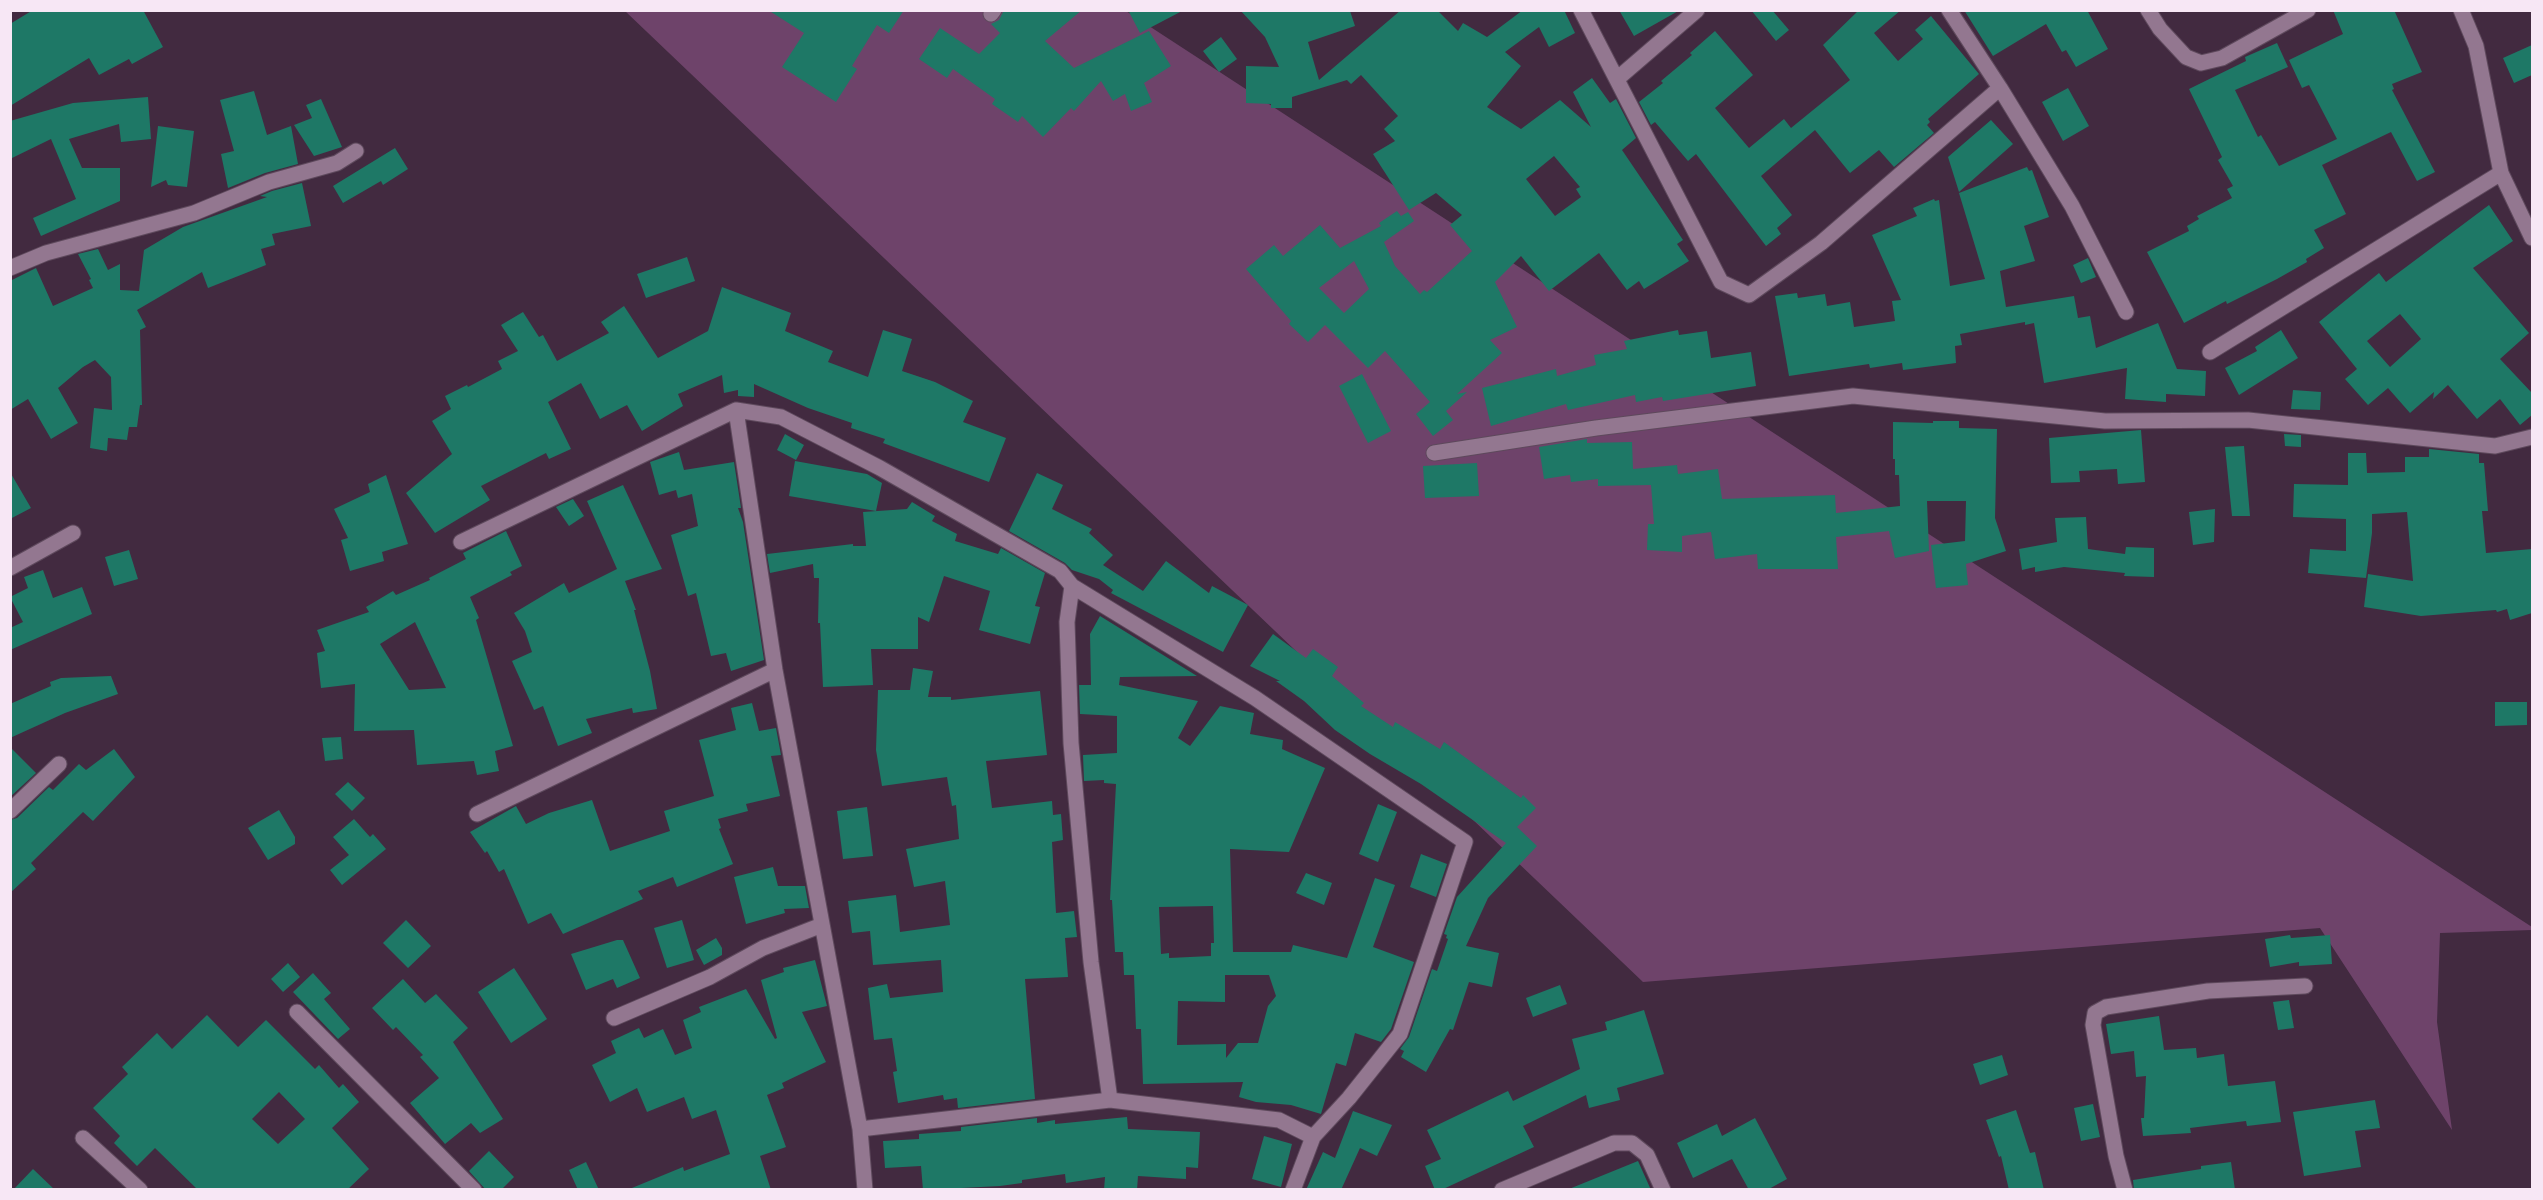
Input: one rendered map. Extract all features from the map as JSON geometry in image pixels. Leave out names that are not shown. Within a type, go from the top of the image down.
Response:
[{"type":"street","points":[[1581,10],[1721,282],[1749,295],[1821,243],[2000,88]]},
{"type":"street","points":[[1617,80],[1697,10]]},
{"type":"street","points":[[1949,10],[2072,206],[2126,312]]},
{"type":"street","points":[[2148,10],[2160,29],[2186,57],[2201,63],[2222,58],[2308,10]]},
{"type":"street","points":[[2461,10],[2476,46],[2501,173],[2532,238]]},
{"type":"street","points":[[10,268],[46,253],[194,213],[269,182],[337,163],[356,151]]},
{"type":"street","points":[[2210,352],[2501,173]]},
{"type":"street","points":[[1434,453],[1596,428],[1853,396],[2105,421],[2248,420],[2495,446],[2532,437]]},
{"type":"street","points":[[736,410],[775,670],[860,1129],[865,1190]]},
{"type":"street","points":[[461,542],[736,410],[781,417],[880,468],[1060,572],[1072,586],[1255,698],[1465,842],[1400,1034],[1349,1098],[1313,1137],[1293,1190]]},
{"type":"street","points":[[10,568],[73,533]]},
{"type":"street","points":[[1072,586],[1067,622],[1071,742],[1091,962],[1110,1100]]},
{"type":"street","points":[[477,814],[775,670]]},
{"type":"street","points":[[10,811],[59,764]]},
{"type":"street","points":[[614,1018],[710,977],[763,948],[822,924]]},
{"type":"street","points":[[2125,1190],[2115,1156],[2093,1025],[2095,1013],[2106,1007],[2208,991],[2305,986]]},
{"type":"street","points":[[297,1012],[474,1190]]},
{"type":"street","points":[[860,1129],[1110,1100],[1278,1120],[1313,1137]]},
{"type":"street","points":[[83,1138],[140,1190]]},
{"type":"street","points":[[1502,1190],[1614,1143],[1632,1143],[1647,1155],[1663,1190]]},
{"type":"shaded area","points":[[625,11],[1126,11],[2532,927],[2532,930],[2440,933],[2437,1022],[2452,1130],[2320,928],[1643,982]]},
{"type":"building","points":[[33,10],[143,10],[163,47],[132,64],[129,59],[99,75],[89,58],[10,106],[10,24]]},
{"type":"building","points":[[768,10],[904,10],[889,33],[877,25],[852,66],[857,69],[836,102],[782,67],[804,33]]},
{"type":"building","points":[[1004,10],[1082,10],[1045,41],[1074,68],[1149,31],[1171,66],[1144,83],[1152,102],[1131,111],[1125,94],[1113,101],[1101,81],[1074,111],[1071,108],[1043,137],[1022,116],[1018,122],[992,104],[995,99],[953,69],[947,78],[919,59],[940,28],[979,54],[1000,33],[991,24],[999,20]]},
{"type":"building","points":[[1128,10],[1184,10],[1140,33]]},
{"type":"building","points":[[1240,10],[1350,11],[1355,26],[1308,42],[1319,80],[1401,10],[1437,10],[1458,31],[1463,23],[1487,37],[1523,10],[1564,10],[1575,33],[1549,47],[1539,27],[1505,52],[1521,66],[1487,107],[1521,129],[1560,100],[1591,127],[1573,92],[1592,78],[1610,103],[1616,99],[1636,138],[1622,150],[1683,240],[1677,244],[1689,261],[1644,289],[1639,281],[1627,290],[1599,253],[1549,291],[1521,256],[1495,282],[1517,327],[1490,340],[1502,353],[1457,394],[1467,392],[1446,411],[1453,420],[1433,436],[1416,414],[1430,402],[1385,351],[1368,368],[1325,325],[1308,342],[1289,324],[1291,321],[1246,269],[1274,245],[1283,256],[1320,225],[1340,248],[1381,226],[1379,223],[1397,211],[1401,216],[1408,212],[1414,221],[1384,242],[1395,266],[1420,294],[1424,290],[1427,292],[1472,251],[1450,225],[1462,215],[1436,193],[1409,210],[1373,154],[1395,141],[1384,129],[1398,116],[1361,75],[1351,84],[1347,80],[1292,97],[1292,108],[1271,108],[1271,104],[1246,103],[1246,66],[1279,67],[1265,37]],"holes":[[[1554,156],[1580,187],[1576,189],[1581,197],[1555,216],[1526,179]],[[1354,261],[1369,289],[1344,313],[1319,288]]]},
{"type":"building","points":[[1619,10],[1680,10],[1634,36]]},
{"type":"building","points":[[1751,10],[1772,10],[1789,30],[1776,41]]},
{"type":"building","points":[[1859,10],[1901,10],[1874,33],[1898,61],[1923,39],[1915,30],[1931,16],[1979,74],[1928,119],[1930,122],[1927,125],[1934,133],[1894,167],[1879,150],[1850,173],[1815,130],[1761,176],[1792,215],[1777,228],[1781,234],[1766,246],[1696,154],[1688,161],[1655,122],[1651,125],[1639,102],[1663,83],[1661,81],[1692,55],[1690,53],[1715,31],[1753,75],[1715,108],[1749,148],[1784,119],[1791,128],[1850,80],[1823,45]]},
{"type":"building","points":[[1964,10],[2087,10],[2108,49],[2076,67],[2066,50],[2062,52],[2046,24],[1993,56]]},
{"type":"building","points":[[2333,10],[2394,10],[2422,72],[2392,84],[2394,89],[2392,90],[2435,172],[2417,181],[2391,132],[2322,165],[2346,214],[2314,230],[2324,248],[2306,259],[2307,262],[2277,279],[2227,304],[2226,301],[2184,323],[2147,252],[2189,231],[2187,226],[2199,219],[2197,216],[2232,198],[2227,189],[2233,186],[2218,160],[2222,157],[2189,89],[2246,61],[2245,57],[2277,43],[2288,67],[2235,90],[2258,137],[2261,135],[2279,166],[2337,139],[2309,85],[2302,88],[2289,60],[2343,34]]},
{"type":"building","points":[[1221,37],[1237,59],[1219,72],[1203,51]]},
{"type":"building","points":[[2532,45],[2532,75],[2514,83],[2503,58]]},
{"type":"building","points":[[2068,88],[2089,126],[2063,141],[2042,102]]},
{"type":"building","points":[[254,91],[267,135],[291,126],[298,164],[265,173],[228,188],[221,154],[234,151],[220,100]]},
{"type":"building","points":[[148,97],[151,139],[121,142],[119,124],[69,139],[82,168],[120,168],[120,201],[41,236],[33,218],[76,199],[51,139],[10,159],[10,121],[73,103]]},
{"type":"building","points":[[321,99],[342,147],[314,156],[294,125],[312,118],[306,105]]},
{"type":"building","points":[[1991,120],[2013,144],[1959,192],[1948,157]]},
{"type":"building","points":[[158,126],[194,131],[187,187],[168,185],[166,180],[151,187]]},
{"type":"building","points":[[395,148],[408,169],[383,185],[381,181],[343,203],[333,186]]},
{"type":"building","points":[[2027,167],[2029,171],[2032,170],[2049,217],[2024,226],[2035,261],[2000,271],[2006,307],[2074,296],[2078,318],[2090,316],[2096,348],[2158,323],[2177,369],[2206,371],[2205,396],[2166,394],[2166,402],[2125,399],[2127,368],[2044,383],[2034,323],[2025,325],[2025,322],[1960,334],[1962,345],[1955,346],[1956,363],[1903,370],[1902,363],[1870,368],[1869,364],[1789,376],[1775,296],[1797,293],[1798,298],[1825,294],[1827,306],[1850,302],[1854,327],[1895,321],[1892,301],[1901,300],[1872,235],[1917,216],[1913,208],[1934,199],[1939,200],[1950,286],[1985,279],[1959,193]]},
{"type":"building","points":[[302,183],[311,226],[272,234],[275,245],[261,249],[266,265],[208,288],[202,272],[137,310],[146,327],[140,330],[142,405],[140,405],[137,427],[129,427],[127,440],[108,438],[107,451],[90,448],[94,408],[112,410],[111,377],[95,360],[58,388],[78,423],[51,439],[28,399],[10,410],[10,281],[36,268],[53,306],[93,288],[89,280],[91,279],[78,254],[98,249],[108,270],[120,264],[120,290],[139,291],[144,250],[183,227],[267,197],[260,196],[272,191]]},
{"type":"building","points":[[2489,205],[2513,241],[2473,268],[2529,333],[2500,359],[2532,393],[2532,415],[2520,425],[2500,399],[2477,419],[2448,385],[2433,399],[2434,392],[2410,413],[2388,388],[2368,405],[2345,379],[2357,369],[2319,322],[2379,273],[2386,282]],"holes":[[[2400,314],[2421,339],[2390,367],[2367,341]]]},
{"type":"building","points":[[687,257],[695,281],[646,298],[637,274]]},
{"type":"building","points":[[2088,258],[2096,277],[2081,283],[2073,265]]},
{"type":"building","points":[[722,287],[791,313],[785,331],[833,351],[828,362],[868,377],[883,330],[912,339],[902,371],[935,382],[973,401],[963,422],[1006,438],[989,482],[883,443],[885,439],[851,428],[852,423],[808,408],[754,384],[754,397],[738,396],[738,390],[724,393],[722,375],[678,394],[683,406],[642,431],[627,405],[600,419],[581,383],[548,402],[571,449],[549,459],[546,453],[481,486],[490,500],[435,533],[406,493],[452,454],[432,421],[451,409],[445,396],[502,369],[498,361],[518,351],[501,325],[523,312],[539,337],[543,335],[557,361],[609,333],[601,322],[624,306],[658,358],[708,331]]},
{"type":"building","points":[[1678,330],[1679,335],[1707,331],[1711,358],[1751,352],[1756,386],[1663,401],[1662,397],[1636,402],[1635,395],[1568,410],[1566,404],[1491,426],[1482,388],[1556,369],[1557,376],[1596,365],[1594,355],[1627,349],[1624,341]]},
{"type":"building","points":[[2281,330],[2298,358],[2239,395],[2225,368],[2257,351],[2255,347]]},
{"type":"building","points":[[1362,374],[1391,431],[1368,443],[1339,386]]},
{"type":"building","points":[[2293,390],[2321,392],[2320,410],[2291,409]]},
{"type":"building","points":[[1933,421],[1959,421],[1959,428],[1997,429],[1995,518],[2006,551],[1966,564],[1968,585],[1936,588],[1931,545],[1965,541],[1966,501],[1927,501],[1929,551],[1895,558],[1889,531],[1836,537],[1838,569],[1758,569],[1757,554],[1715,559],[1711,532],[1682,536],[1682,552],[1647,550],[1648,524],[1654,524],[1651,485],[1598,486],[1598,479],[1571,482],[1570,475],[1544,479],[1539,447],[1587,439],[1587,443],[1632,442],[1633,469],[1677,465],[1678,474],[1718,469],[1722,499],[1835,495],[1836,513],[1900,506],[1899,475],[1895,475],[1895,459],[1893,459],[1893,422],[1933,423]]},
{"type":"building","points":[[2141,430],[2145,482],[2118,484],[2117,469],[2079,471],[2080,482],[2051,483],[2049,438]]},
{"type":"building","points":[[785,434],[804,445],[796,460],[777,450]]},
{"type":"building","points":[[2284,434],[2301,435],[2301,447],[2285,446]]},
{"type":"building","points":[[2244,446],[2250,516],[2232,516],[2225,447]]},
{"type":"building","points":[[2429,449],[2479,454],[2479,463],[2484,463],[2488,511],[2482,511],[2486,553],[2532,549],[2532,613],[2510,620],[2507,609],[2497,612],[2496,610],[2421,616],[2364,607],[2368,574],[2413,581],[2407,512],[2372,514],[2366,578],[2308,573],[2310,549],[2346,551],[2346,519],[2293,517],[2294,484],[2348,485],[2348,453],[2366,453],[2367,473],[2405,472],[2405,457],[2429,457]]},
{"type":"building","points":[[679,452],[684,470],[734,462],[741,508],[738,508],[743,522],[764,660],[731,671],[726,653],[711,656],[696,593],[688,596],[671,535],[698,526],[692,494],[678,498],[676,490],[659,495],[650,462]]},
{"type":"building","points":[[795,461],[867,474],[882,483],[876,511],[789,496]]},
{"type":"building","points":[[1477,463],[1479,496],[1425,498],[1423,466]]},
{"type":"building","points":[[10,472],[31,508],[10,519]]},
{"type":"building","points":[[1037,473],[1063,485],[1052,509],[1092,529],[1089,533],[1113,555],[1103,565],[1143,591],[1166,561],[1209,593],[1212,586],[1248,605],[1223,652],[1111,593],[1113,590],[1099,579],[1072,570],[1065,563],[1009,531]]},
{"type":"building","points":[[386,475],[408,544],[382,552],[384,561],[350,571],[341,540],[348,538],[334,509],[370,492],[368,484]]},
{"type":"building","points":[[623,485],[662,569],[625,581],[636,610],[634,610],[657,709],[633,713],[632,708],[586,719],[592,733],[558,746],[543,706],[534,710],[512,661],[532,652],[525,631],[514,613],[564,583],[569,593],[617,569],[587,501]]},
{"type":"building","points":[[573,499],[584,516],[569,526],[556,507]]},
{"type":"building","points":[[912,502],[935,516],[932,521],[957,534],[955,541],[998,554],[1001,548],[1045,573],[1035,606],[1040,607],[1030,644],[979,630],[990,591],[944,576],[929,622],[918,617],[918,649],[871,649],[873,685],[823,687],[820,623],[818,623],[819,578],[814,578],[813,564],[770,573],[767,554],[853,544],[853,546],[866,546],[863,512],[907,509]]},
{"type":"building","points":[[2215,509],[2214,542],[2193,545],[2189,512]]},
{"type":"building","points":[[2086,517],[2088,549],[2125,554],[2126,547],[2154,548],[2154,577],[2124,576],[2125,573],[2064,567],[2035,572],[2035,567],[2022,570],[2019,549],[2057,542],[2055,518]]},
{"type":"building","points":[[506,531],[522,566],[510,572],[512,575],[470,597],[479,618],[476,620],[513,746],[495,751],[499,771],[477,775],[474,761],[417,765],[414,730],[354,731],[355,684],[321,688],[317,653],[325,651],[317,630],[369,612],[366,607],[393,591],[396,595],[430,580],[429,578],[466,559],[463,553]],"holes":[[[415,622],[446,688],[409,690],[380,644]]]},
{"type":"building","points":[[129,550],[138,579],[114,586],[105,557]]},
{"type":"building","points":[[43,570],[53,598],[82,587],[92,614],[10,650],[10,628],[23,622],[10,597],[28,588],[24,577]]},
{"type":"building","points":[[1100,616],[1197,676],[1120,677],[1119,685],[1198,701],[1178,738],[1190,746],[1220,706],[1254,713],[1250,734],[1283,740],[1282,749],[1325,768],[1289,852],[1230,849],[1233,952],[1291,952],[1293,945],[1347,958],[1375,878],[1395,885],[1373,947],[1414,962],[1391,1029],[1381,1042],[1355,1033],[1346,1066],[1336,1063],[1321,1114],[1291,1105],[1256,1102],[1239,1097],[1243,1082],[1143,1084],[1141,1029],[1136,1029],[1134,975],[1124,975],[1123,952],[1115,952],[1112,900],[1110,900],[1116,784],[1104,783],[1104,780],[1084,781],[1083,755],[1117,753],[1117,716],[1080,714],[1079,685],[1091,685],[1090,634]],"holes":[[[1213,906],[1214,943],[1211,943],[1211,956],[1169,958],[1169,953],[1161,954],[1159,907]],[[1225,975],[1269,975],[1276,996],[1268,1006],[1258,1043],[1238,1043],[1226,1058],[1226,1044],[1177,1045],[1178,1001],[1225,1002]]]},
{"type":"building","points":[[1273,634],[1306,658],[1313,649],[1338,667],[1332,676],[1364,703],[1361,706],[1393,727],[1395,722],[1440,749],[1444,742],[1521,798],[1523,795],[1536,808],[1517,827],[1537,846],[1488,898],[1466,946],[1499,953],[1492,987],[1469,982],[1453,1030],[1450,1029],[1426,1072],[1401,1057],[1404,1051],[1400,1049],[1409,1037],[1432,969],[1437,971],[1448,939],[1444,934],[1457,897],[1506,843],[1421,784],[1335,730],[1304,701],[1276,681],[1280,681],[1250,666]]},
{"type":"building","points":[[913,668],[933,671],[928,697],[951,697],[951,700],[1040,691],[1047,755],[986,761],[992,808],[1052,801],[1053,815],[1061,814],[1063,840],[1052,842],[1056,913],[1074,911],[1077,937],[1065,938],[1068,977],[1025,979],[1035,1099],[958,1108],[957,1098],[944,1100],[943,1095],[898,1103],[893,1072],[897,1071],[892,1038],[874,1040],[868,988],[887,984],[890,998],[943,992],[941,960],[873,965],[870,931],[852,933],[848,901],[896,895],[900,932],[950,925],[945,881],[914,887],[906,849],[959,839],[956,805],[952,806],[947,777],[882,786],[876,750],[878,690],[910,690]]},
{"type":"building","points":[[111,676],[118,694],[65,713],[10,738],[10,704],[51,686],[50,682],[61,678]]},
{"type":"building","points":[[2495,702],[2527,702],[2527,725],[2495,726]]},
{"type":"building","points":[[752,703],[759,731],[776,728],[781,755],[771,756],[780,796],[746,804],[748,811],[718,819],[721,828],[719,829],[733,864],[677,887],[673,877],[638,891],[643,899],[563,934],[551,913],[528,924],[504,869],[499,872],[487,851],[485,853],[470,832],[516,806],[526,824],[549,813],[592,800],[610,851],[670,831],[664,811],[714,796],[699,740],[736,730],[731,708]]},
{"type":"building","points":[[341,737],[343,759],[325,761],[322,738]]},
{"type":"building","points":[[10,747],[36,773],[10,797]]},
{"type":"building","points":[[114,749],[135,777],[93,821],[83,812],[31,863],[36,869],[10,893],[10,820],[17,818],[49,787],[53,790],[79,764],[86,770]]},
{"type":"building","points":[[348,782],[365,798],[352,811],[335,794]]},
{"type":"building","points":[[1378,804],[1397,812],[1378,862],[1359,854]]},
{"type":"building","points":[[867,807],[873,856],[843,859],[837,811]]},
{"type":"building","points":[[279,810],[295,837],[295,844],[268,860],[248,828]]},
{"type":"building","points":[[354,819],[370,837],[373,834],[386,849],[342,885],[330,870],[349,855],[333,837]]},
{"type":"building","points":[[1421,854],[1447,864],[1436,897],[1410,887]]},
{"type":"building","points":[[773,867],[778,886],[805,886],[809,908],[784,909],[785,913],[746,924],[734,877]]},
{"type":"building","points":[[1306,873],[1332,883],[1324,905],[1296,893]]},
{"type":"building","points":[[406,920],[431,946],[408,968],[383,943]]},
{"type":"building","points":[[682,920],[694,960],[667,968],[654,928]]},
{"type":"building","points":[[2290,935],[2291,938],[2330,935],[2332,964],[2299,966],[2299,962],[2270,967],[2265,939]]},
{"type":"building","points":[[716,938],[722,948],[722,955],[704,965],[696,950]]},
{"type":"building","points":[[623,940],[640,978],[617,988],[613,979],[586,990],[571,954]]},
{"type":"building","points":[[815,960],[827,1006],[802,1012],[826,1062],[782,1083],[784,1088],[767,1095],[786,1147],[760,1156],[771,1190],[627,1190],[683,1167],[684,1171],[730,1154],[716,1110],[692,1119],[684,1097],[647,1112],[637,1088],[610,1102],[592,1065],[616,1053],[611,1041],[639,1028],[644,1038],[663,1029],[675,1055],[692,1048],[683,1020],[701,1012],[699,1007],[746,989],[775,1039],[777,1038],[761,980],[784,972],[783,968]]},
{"type":"building","points":[[288,963],[300,977],[283,992],[271,979]]},
{"type":"building","points":[[514,968],[547,1019],[511,1043],[478,992]]},
{"type":"building","points":[[313,973],[331,993],[324,999],[350,1029],[338,1039],[293,992]]},
{"type":"building","points":[[403,979],[425,1003],[436,994],[468,1028],[453,1042],[503,1119],[480,1133],[471,1123],[445,1144],[410,1103],[439,1078],[420,1057],[423,1055],[396,1027],[393,1030],[372,1008]]},
{"type":"building","points":[[1560,985],[1567,1004],[1533,1017],[1526,998]]},
{"type":"building","points":[[2289,1000],[2294,1028],[2278,1030],[2273,1002]]},
{"type":"building","points":[[1644,1010],[1664,1074],[1617,1088],[1620,1100],[1589,1108],[1586,1095],[1523,1126],[1534,1147],[1441,1190],[1435,1190],[1425,1166],[1441,1159],[1427,1130],[1508,1091],[1513,1101],[1580,1069],[1572,1039],[1607,1030],[1605,1022]]},
{"type":"building","points":[[207,1015],[238,1047],[266,1020],[315,1069],[319,1065],[339,1088],[343,1084],[359,1102],[332,1128],[369,1169],[347,1190],[198,1190],[155,1148],[137,1166],[114,1143],[120,1136],[93,1108],[128,1074],[122,1067],[157,1033],[172,1049]],"holes":[[[279,1092],[305,1119],[278,1144],[252,1119]]]},
{"type":"building","points":[[2159,1016],[2164,1050],[2196,1048],[2197,1058],[2224,1054],[2228,1086],[2275,1081],[2281,1122],[2247,1126],[2246,1121],[2190,1128],[2191,1133],[2143,1136],[2141,1118],[2144,1118],[2146,1076],[2136,1077],[2134,1051],[2111,1054],[2106,1024]]},
{"type":"building","points":[[2002,1055],[2008,1075],[1980,1085],[1973,1064]]},
{"type":"building","points":[[2375,1100],[2380,1128],[2355,1131],[2361,1167],[2304,1176],[2293,1112]]},
{"type":"building","points":[[2093,1104],[2100,1137],[2081,1141],[2074,1108]]},
{"type":"building","points":[[2016,1110],[2030,1153],[2035,1152],[2044,1190],[2009,1190],[2001,1156],[1999,1157],[1986,1120]]},
{"type":"building","points":[[1353,1111],[1392,1125],[1377,1156],[1360,1148],[1341,1190],[1306,1190],[1323,1152],[1335,1158]]},
{"type":"building","points":[[1127,1117],[1128,1129],[1200,1132],[1198,1168],[1186,1167],[1186,1179],[1138,1176],[1137,1190],[1104,1190],[1105,1177],[1066,1183],[1065,1174],[1022,1180],[1022,1183],[1000,1186],[923,1190],[921,1166],[885,1168],[883,1141],[919,1139],[919,1134],[961,1131],[961,1127],[1037,1118],[1037,1123],[1055,1120],[1055,1124]]},
{"type":"building","points":[[1755,1118],[1787,1179],[1767,1190],[1749,1190],[1732,1159],[1693,1178],[1677,1143],[1717,1124],[1722,1136]]},
{"type":"building","points":[[1264,1136],[1292,1144],[1281,1187],[1252,1179]]},
{"type":"building","points":[[489,1151],[514,1177],[501,1190],[486,1190],[469,1171]]},
{"type":"building","points":[[1638,1161],[1651,1190],[1569,1190],[1569,1189]]},
{"type":"building","points":[[586,1162],[599,1190],[578,1190],[569,1170]]},
{"type":"building","points":[[2231,1162],[2235,1190],[2134,1190],[2133,1180]]},
{"type":"building","points":[[33,1169],[55,1190],[13,1190]]}]
